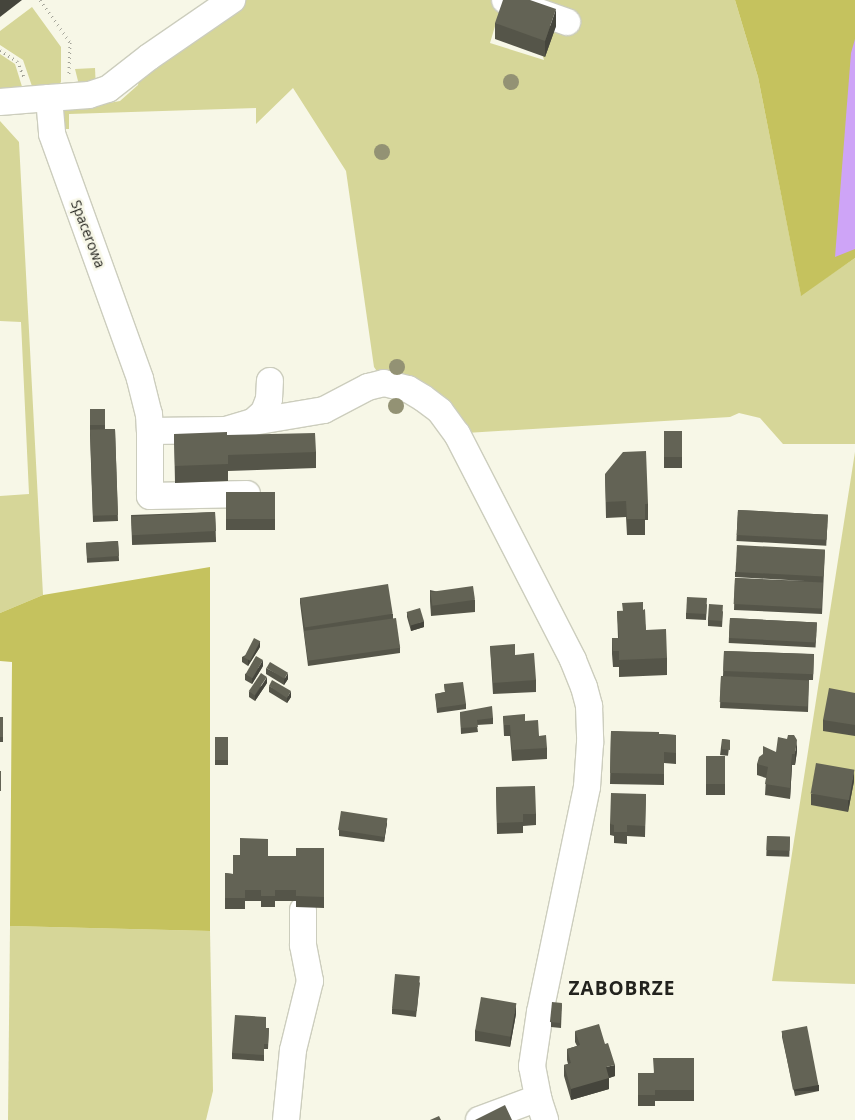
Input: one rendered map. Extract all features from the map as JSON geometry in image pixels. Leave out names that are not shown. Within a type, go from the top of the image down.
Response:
[{"type":"street","points":[[0,102],[89,95],[108,90],[149,57],[232,0]]},
{"type":"street","points":[[505,0],[567,22]]},
{"type":"street","name":"Spacerowa","points":[[50,98],[52,134],[140,379],[150,423],[150,496],[247,494]]},
{"type":"street","points":[[253,422],[264,412],[269,399],[270,380]]},
{"type":"street","points":[[150,423],[226,430],[253,422],[324,410],[368,387],[384,384],[408,389],[440,411],[457,434],[573,660],[584,687],[589,706],[601,726],[590,763],[587,787],[540,1012],[532,1066],[541,1109],[479,1120]]},
{"type":"street","points":[[286,1120],[293,1050],[310,980],[303,945],[303,910]]},
{"type":"path","points":[[0,50],[17,61],[50,98],[70,42],[40,0]]},
{"type":"green space","points":[[246,0],[492,0],[502,3],[490,43],[544,60],[526,0],[735,0],[758,77],[801,295],[855,258],[855,444],[783,444],[760,418],[739,413],[730,417],[466,433],[379,374],[374,367],[346,171],[293,88],[256,124],[256,108],[69,114],[69,129],[63,129],[59,120],[64,106],[87,101],[109,103],[120,101],[138,85],[140,71]]},
{"type":"green space","points":[[32,7],[61,47],[61,82],[58,86],[34,92],[23,60],[0,45],[0,31]]},
{"type":"green space","points":[[0,54],[15,64],[24,93],[0,95]]},
{"type":"green space","points":[[95,68],[96,90],[79,85],[75,69]]},
{"type":"green space","points":[[0,121],[19,142],[43,595],[0,613],[0,496],[29,494],[21,322],[0,321]]},
{"type":"green space","points":[[855,452],[855,984],[772,981]]},
{"type":"green space","points":[[10,926],[210,931],[213,1091],[206,1120],[8,1120]]},
{"type":"shaded area","points":[[735,0],[855,0],[855,258],[801,296],[758,77]]},
{"type":"shaded area","points":[[855,39],[855,249],[835,257],[851,53]]},
{"type":"shaded area","points":[[210,567],[210,931],[10,926],[12,662],[0,661],[0,613],[43,595]]},
{"type":"building","points":[[503,0],[530,0],[556,9],[545,41],[495,23]]},
{"type":"building","points":[[90,409],[105,409],[105,425],[90,425]]},
{"type":"building","points":[[115,429],[118,515],[93,516],[90,430]]},
{"type":"building","points":[[664,431],[682,431],[682,457],[664,457]]},
{"type":"building","points":[[227,432],[227,435],[315,433],[316,452],[228,455],[228,464],[175,466],[174,434]]},
{"type":"building","points":[[646,451],[648,504],[645,504],[645,519],[627,519],[626,501],[606,502],[605,474],[623,452]]},
{"type":"building","points":[[226,492],[275,492],[275,519],[226,519]]},
{"type":"building","points":[[738,510],[828,515],[827,540],[737,535]]},
{"type":"building","points":[[215,512],[216,531],[132,535],[131,516]]},
{"type":"building","points":[[118,541],[119,556],[87,558],[86,543]]},
{"type":"building","points":[[737,545],[825,550],[823,577],[736,572]]},
{"type":"building","points":[[735,578],[823,583],[822,609],[734,604]]},
{"type":"building","points":[[388,584],[393,614],[305,628],[300,598]]},
{"type":"building","points":[[473,586],[475,600],[432,606],[430,592]]},
{"type":"building","points":[[687,597],[707,598],[706,614],[686,613]]},
{"type":"building","points":[[643,602],[646,630],[666,629],[667,658],[619,660],[619,651],[613,651],[612,638],[619,638],[617,611],[623,611],[622,603]]},
{"type":"building","points":[[709,604],[723,605],[722,621],[708,620]]},
{"type":"building","points":[[420,608],[424,621],[411,625],[407,612]]},
{"type":"building","points":[[396,618],[400,648],[308,661],[304,631]]},
{"type":"building","points":[[730,618],[817,623],[816,643],[729,638]]},
{"type":"building","points":[[254,638],[260,641],[250,661],[244,658]]},
{"type":"building","points":[[515,644],[515,655],[534,653],[536,680],[493,683],[490,646]]},
{"type":"building","points":[[724,651],[814,654],[813,674],[723,671]]},
{"type":"building","points":[[256,656],[263,660],[252,678],[246,674]]},
{"type":"building","points":[[270,662],[288,673],[284,679],[266,668]]},
{"type":"building","points":[[261,673],[267,677],[255,695],[249,691]]},
{"type":"building","points":[[721,676],[809,681],[808,707],[720,702]]},
{"type":"building","points":[[272,680],[291,691],[287,698],[269,686]]},
{"type":"building","points":[[463,682],[466,704],[437,708],[435,694],[445,692],[444,684]]},
{"type":"building","points":[[829,688],[855,693],[855,725],[823,720]]},
{"type":"building","points":[[492,706],[493,718],[477,720],[478,727],[461,728],[460,712]]},
{"type":"building","points":[[525,714],[525,721],[538,720],[539,736],[546,735],[547,748],[512,750],[510,725],[504,725],[503,716]]},
{"type":"building","points":[[0,717],[3,717],[3,737],[0,737]]},
{"type":"building","points":[[611,731],[659,732],[659,734],[676,735],[676,753],[664,752],[664,774],[610,773]]},
{"type":"building","points":[[788,735],[794,735],[797,740],[795,754],[792,754],[790,788],[765,784],[768,767],[757,764],[759,757],[763,754],[763,746],[776,752],[778,737],[787,739]]},
{"type":"building","points":[[215,737],[228,737],[228,760],[215,760]]},
{"type":"building","points":[[722,739],[730,740],[730,750],[722,749]]},
{"type":"building","points":[[706,756],[725,756],[725,784],[706,784]]},
{"type":"building","points":[[816,763],[854,770],[849,800],[811,794]]},
{"type":"building","points":[[0,771],[1,771],[0,791]]},
{"type":"building","points":[[535,786],[536,814],[523,814],[523,822],[497,823],[496,787]]},
{"type":"building","points":[[611,793],[646,794],[645,826],[627,825],[627,832],[614,832],[614,825],[610,824]]},
{"type":"building","points":[[341,811],[387,818],[384,837],[338,830]]},
{"type":"building","points":[[767,836],[790,837],[789,851],[767,850]]},
{"type":"building","points":[[240,838],[268,839],[268,856],[296,856],[296,848],[324,848],[324,897],[296,896],[296,890],[275,890],[275,896],[261,896],[261,890],[245,890],[245,898],[225,898],[225,873],[233,874],[233,855],[240,855]]},
{"type":"building","points":[[395,974],[420,976],[417,1011],[392,1009]]},
{"type":"building","points":[[481,997],[516,1003],[511,1037],[475,1030]]},
{"type":"building","points":[[552,1002],[562,1003],[560,1023],[550,1022]]},
{"type":"building","points":[[235,1015],[266,1017],[266,1028],[269,1028],[268,1044],[264,1044],[264,1055],[232,1053]]},
{"type":"building","points":[[599,1024],[605,1044],[608,1043],[615,1065],[606,1067],[609,1078],[571,1089],[564,1065],[571,1063],[567,1049],[580,1045],[575,1031]]},
{"type":"building","points":[[807,1026],[818,1085],[793,1090],[781,1031]]},
{"type":"building","points":[[653,1058],[694,1058],[694,1090],[655,1090],[655,1095],[638,1095],[638,1073],[654,1073]]},
{"type":"building","points":[[505,1105],[512,1120],[475,1120]]},
{"type":"building","points":[[439,1116],[441,1120],[430,1120]]},
{"type":"district","name":"ZABOBRZE","points":[[622,989]]}]
